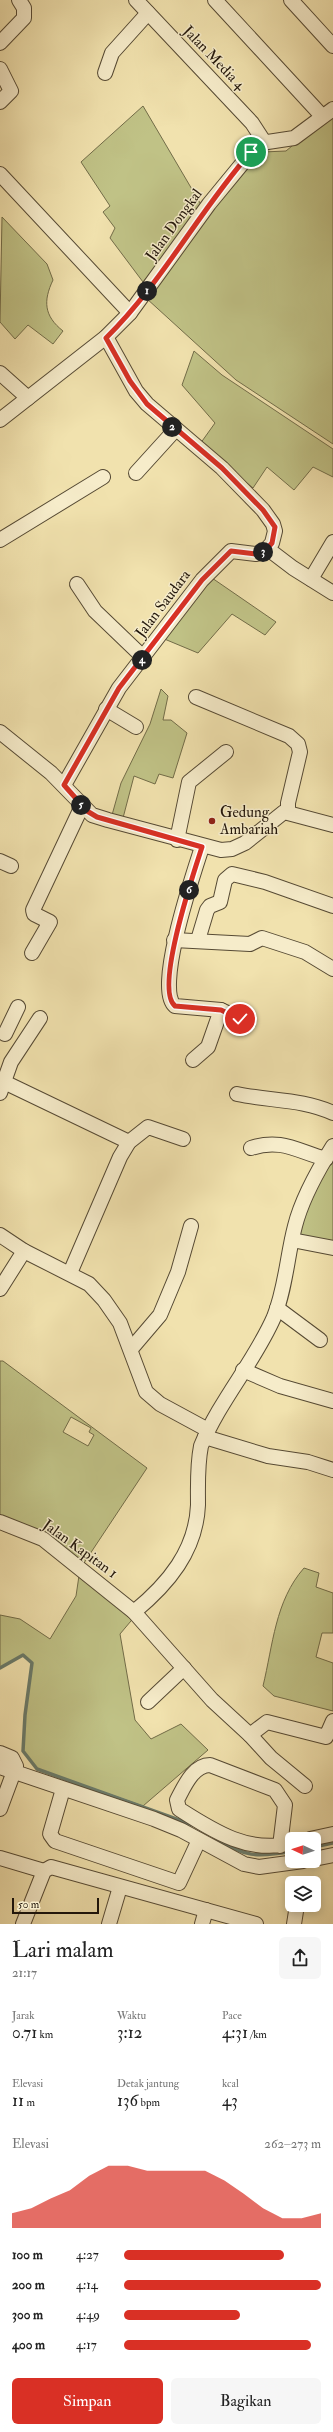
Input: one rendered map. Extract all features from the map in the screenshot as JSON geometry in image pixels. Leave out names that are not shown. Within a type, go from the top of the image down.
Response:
[{"type":"street","points":[[0,43],[24,18],[24,8],[19,0]]},
{"type":"street","name":"Jalan Media 4","points":[[136,0],[252,123],[265,143]]},
{"type":"street","points":[[215,0],[328,112],[294,138],[265,143]]},
{"type":"street","points":[[290,0],[333,46]]},
{"type":"street","points":[[105,73],[112,53],[148,13]]},
{"type":"street","points":[[0,69],[11,92],[0,102]]},
{"type":"street","name":"Jalan Dongkal","points":[[0,420],[106,338],[130,313],[234,172],[255,148],[265,143]]},
{"type":"street","points":[[0,174],[130,313]]},
{"type":"street","points":[[106,338],[136,391],[175,430],[222,468],[270,518],[275,531],[268,549],[333,593]]},
{"type":"street","points":[[0,373],[28,398]]},
{"type":"street","points":[[136,473],[175,430]]},
{"type":"street","points":[[0,540],[103,477]]},
{"type":"street","points":[[311,579],[333,542]]},
{"type":"street","name":"Jalan Saudara","points":[[64,785],[119,688],[144,658],[202,580],[233,550],[256,554],[268,549]]},
{"type":"street","points":[[77,584],[95,611],[144,658]]},
{"type":"street","points":[[196,697],[289,736],[298,744],[300,752],[288,802],[288,812]]},
{"type":"street","points":[[106,709],[136,727]]},
{"type":"street","points":[[0,732],[64,785],[92,815],[101,819],[202,847],[221,850],[237,847],[262,830],[281,813],[288,812],[333,824]]},
{"type":"street","points":[[177,840],[189,782],[226,752]]},
{"type":"street","points":[[32,953],[50,922],[34,914],[33,910],[82,806]]},
{"type":"street","points":[[202,847],[174,940],[169,996],[172,1004],[221,1010],[240,1019]]},
{"type":"street","points":[[198,940],[207,910],[210,906],[220,902],[225,880],[232,874],[265,882],[333,906]]},
{"type":"street","points":[[174,940],[198,940],[250,944],[262,938],[305,952],[333,969]]},
{"type":"street","points":[[18,1007],[2,1032],[22,1045]]},
{"type":"street","points":[[193,1060],[208,1047],[221,1010]]},
{"type":"street","points":[[40,1018],[11,1062],[2,1088],[129,1142]]},
{"type":"street","points":[[237,1094],[275,1101],[306,1103],[333,1113]]},
{"type":"street","points":[[70,1273],[100,1199],[120,1157],[129,1142],[148,1127],[183,1138]]},
{"type":"street","points":[[251,1148],[272,1143],[281,1144],[326,1159]]},
{"type":"street","points":[[134,1612],[168,1581],[188,1550],[197,1519],[199,1457],[206,1434],[270,1326],[278,1308],[287,1274],[292,1240],[300,1211],[333,1146]]},
{"type":"street","points":[[131,1349],[160,1315],[178,1272],[191,1226]]},
{"type":"street","points":[[0,1235],[24,1251],[70,1273],[89,1284],[104,1300],[120,1323],[131,1349],[142,1385],[151,1398],[206,1434],[268,1456],[308,1462],[333,1470]]},
{"type":"street","points":[[292,1240],[333,1248]]},
{"type":"street","points":[[0,1289],[24,1251]]},
{"type":"street","points":[[278,1308],[320,1340]]},
{"type":"street","points":[[243,1370],[280,1386],[333,1401]]},
{"type":"street","name":"Jalan Kapitan 1","points":[[0,1522],[43,1539],[134,1612],[220,1709],[250,1735],[271,1758],[305,1786]]},
{"type":"street","points":[[148,1702],[184,1668]]},
{"type":"street","points":[[250,1735],[267,1722],[326,1737],[333,1721]]},
{"type":"street","points":[[0,1753],[14,1760],[16,1766],[0,1809]]},
{"type":"street","points":[[205,1765],[275,1790],[285,1805],[286,1845],[260,1847],[236,1840],[179,1809],[177,1800],[188,1778],[205,1765]]},
{"type":"street","points":[[0,1767],[154,1819],[199,1840],[232,1860],[252,1866],[271,1866],[285,1864]]},
{"type":"street","points":[[63,1789],[50,1834],[55,1841],[179,1883],[199,1840]]},
{"type":"street","points":[[321,1837],[333,1834]]},
{"type":"street","points":[[321,1858],[333,1855]]},
{"type":"street","points":[[0,1858],[44,1871]]},
{"type":"street","points":[[24,1924],[44,1871],[48,1868],[57,1868],[120,1887],[256,1924]]},
{"type":"street","points":[[109,1924],[120,1887]]},
{"type":"street","points":[[202,1924],[206,1910]]},
{"type":"street","points":[[294,1924],[296,1912]]},
{"type":"green space","points":[[143,106],[203,208],[143,282],[110,238],[115,228],[103,212],[110,206],[81,162]]},
{"type":"green space","points":[[329,115],[333,115],[333,444],[236,380],[146,298],[229,187],[263,152],[286,151]]},
{"type":"green space","points":[[2,217],[47,264],[53,280],[48,295],[47,308],[52,320],[63,331],[53,344],[28,325],[15,339],[0,322]]},
{"type":"green space","points":[[194,351],[222,375],[333,449],[333,477],[313,467],[294,490],[267,467],[253,488],[200,444],[215,423],[182,385]]},
{"type":"green space","points":[[212,578],[276,622],[265,635],[232,614],[198,653],[162,638]]},
{"type":"green space","points":[[161,689],[168,696],[163,720],[171,720],[187,733],[173,778],[159,774],[155,784],[134,776],[123,818],[112,815],[121,783],[150,724]]},
{"type":"green space","points":[[331,1156],[333,1157],[333,1246],[295,1233]]},
{"type":"green space","points":[[0,1361],[3,1361],[147,1468],[80,1569],[61,1552],[0,1522]],"holes":[[[71,1417],[91,1428],[89,1432],[94,1435],[88,1446],[63,1432]]]},
{"type":"green space","points":[[304,1568],[319,1573],[316,1587],[333,1593],[333,1633],[322,1633],[316,1657],[333,1663],[333,1711],[274,1696],[263,1686],[276,1624],[281,1609],[294,1581]]},
{"type":"green space","points":[[80,1569],[136,1615],[120,1634],[135,1720],[151,1739],[181,1724],[208,1750],[143,1806],[37,1769],[23,1751],[25,1715],[32,1663],[23,1655],[0,1668],[0,1615],[20,1619],[50,1639],[76,1596]]},
{"type":"waterway","points":[[0,1668],[23,1655],[32,1663],[25,1715],[23,1751],[37,1769],[193,1825]]},
{"type":"waterway","points":[[214,1837],[234,1849],[251,1854],[269,1855],[285,1852]]},
{"type":"waterway","points":[[321,1846],[333,1843]]},
{"type":"place","name":"Gedung Ambariah","points":[[212,821]]},
{"type":"route","points":[[240,1019],[221,1010],[175,1006],[172,1004],[169,996],[174,940],[202,847],[92,815],[64,785],[119,688],[144,658],[202,580],[231,551],[233,550],[249,554],[264,552],[272,543],[274,537],[274,524],[263,510],[222,468],[168,423],[140,396],[106,338],[130,313],[178,250],[209,204],[251,152]]}]
